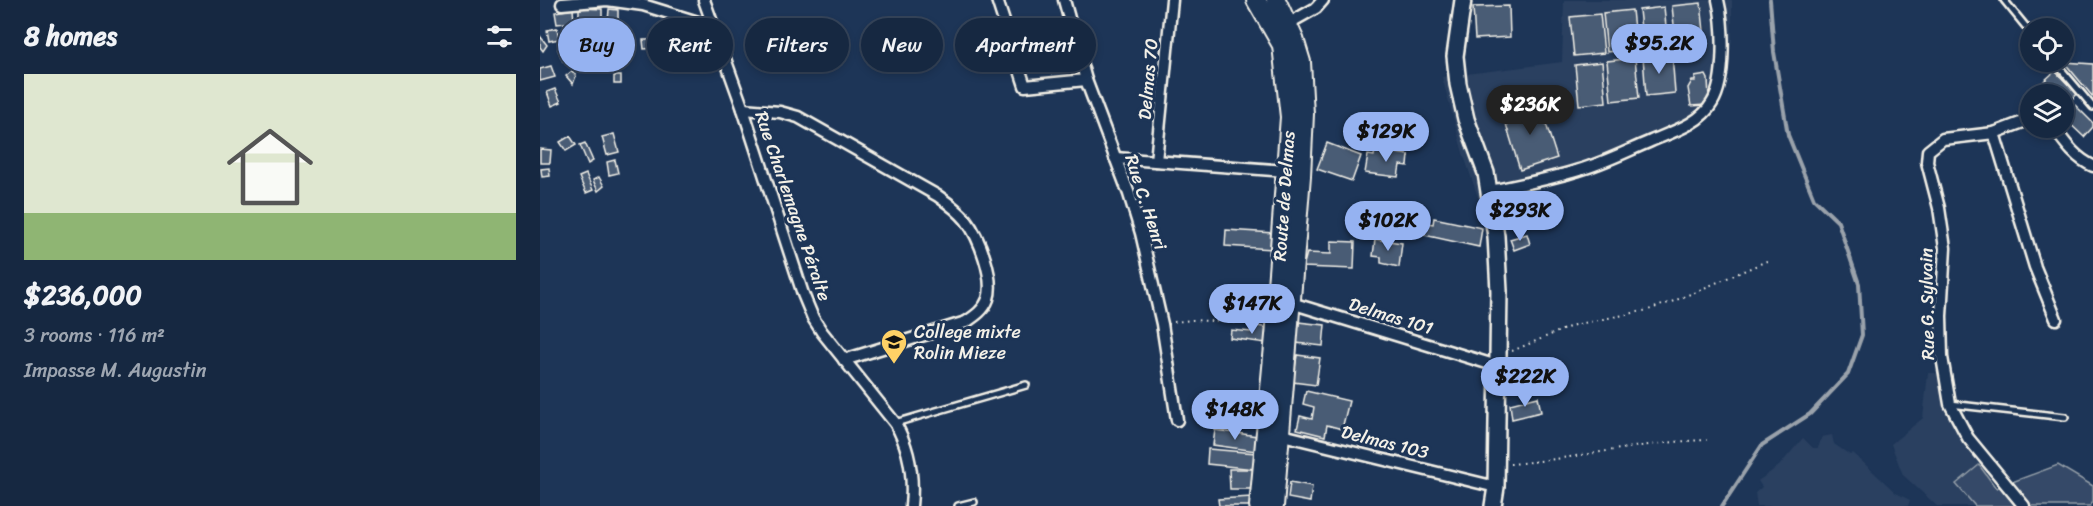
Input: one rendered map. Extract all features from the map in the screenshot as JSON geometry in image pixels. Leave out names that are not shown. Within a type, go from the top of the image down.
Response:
[{"type":"main road","name":"Route de Delmas","points":[[1256,0],[1281,27],[1300,62],[1304,114],[1301,176],[1283,301],[1276,325],[1273,433],[1274,506]]},
{"type":"main road","name":"Route de Delmas","points":[[1259,506],[1273,433],[1283,301],[1290,117],[1276,0]]},
{"type":"main road","points":[[1462,0],[1455,56],[1458,84],[1466,119],[1486,173],[1496,236],[1498,280],[1496,487],[1493,506]]},
{"type":"street","points":[[562,4],[607,0],[643,5],[685,18]]},
{"type":"street","name":"Rue Charlemagne Péralte","points":[[704,0],[711,18]]},
{"type":"street","points":[[996,0],[1024,86],[1086,81]]},
{"type":"street","name":"Rue C. Henri","points":[[1064,0],[1086,81],[1129,194],[1141,233],[1162,324],[1177,420]]},
{"type":"street","name":"Delmas 70","points":[[1156,161],[1172,0]]},
{"type":"street","points":[[1281,27],[1316,8],[1323,0]]},
{"type":"street","points":[[1490,191],[1579,170],[1675,131],[1700,117],[1712,104],[1717,93],[1723,46],[1722,17],[1718,0]]},
{"type":"street","name":"Rue Charlemagne Péralte","points":[[730,72],[803,294],[822,332],[895,423],[907,447],[910,463],[911,506]]},
{"type":"street","points":[[743,109],[780,112],[798,117],[938,196],[954,207],[966,220],[982,250],[987,266],[989,297],[976,315],[966,322],[844,360]]},
{"type":"street","points":[[2020,124],[1994,132],[2036,267],[2056,319]]},
{"type":"street","name":"Rue G. Sylvain","points":[[1994,132],[1943,139],[1928,151],[1927,162],[1939,208],[1945,248],[1941,316],[1942,357],[1950,404],[1968,438],[2024,506]]},
{"type":"street","points":[[2061,138],[2068,148],[2084,162],[2093,166]]},
{"type":"street","points":[[1114,158],[1287,171]]},
{"type":"street","name":"Delmas 101","points":[[1283,301],[1497,361]]},
{"type":"street","name":"Delmas 103","points":[[1273,433],[1496,487]]},
{"type":"lane","points":[[2004,0],[2020,20]]},
{"type":"lane","points":[[2063,72],[2093,107]]},
{"type":"lane","points":[[895,423],[1026,385]]},
{"type":"lane","points":[[1950,404],[2065,417]]},
{"type":"lane","points":[[958,506],[974,502]]},
{"type":"path","points":[[1497,361],[1574,325],[1648,310],[1712,286],[1769,260]]},
{"type":"path","points":[[1162,324],[1193,320],[1276,325]]},
{"type":"path","points":[[1495,465],[1571,458],[1674,441],[1707,440]]},
{"type":"shaded area","points":[[1564,0],[1732,0],[1732,39],[1723,95],[1698,126],[1613,164],[1499,198],[1501,215],[1484,215],[1463,153],[1442,77],[1562,62]]},
{"type":"shaded area","points":[[1928,373],[1936,373],[1956,430],[1979,465],[1956,485],[1975,506],[1937,506],[1903,475],[1891,444],[1923,418]]},
{"type":"shaded area","points":[[1832,435],[1834,444],[1850,455],[1853,453],[1896,493],[1910,500],[1908,506],[1757,506],[1755,493],[1762,487],[1758,481],[1779,466],[1803,438],[1813,448],[1818,448],[1822,437]]},
{"type":"shaded area","points":[[1979,465],[1996,488],[2058,465],[2093,486],[2093,502],[2090,506],[1975,506],[1956,484]]},
{"type":"building","points":[[1701,3],[1705,41],[1676,44],[1672,6]]},
{"type":"building","points":[[1509,6],[1510,37],[1475,39],[1473,7]]},
{"type":"building","points":[[1664,7],[1668,45],[1643,47],[1639,10]]},
{"type":"building","points":[[579,8],[602,9],[602,18],[579,18]]},
{"type":"building","points":[[573,9],[574,18],[558,18],[557,24],[555,12]]},
{"type":"building","points":[[609,9],[618,10],[618,18],[608,18]]},
{"type":"building","points":[[1632,10],[1636,49],[1607,52],[1603,13]]},
{"type":"building","points":[[1600,14],[1604,53],[1574,56],[1570,17]]},
{"type":"building","points":[[557,28],[558,39],[549,41],[547,30]]},
{"type":"building","points":[[540,36],[547,45],[543,51],[540,47]]},
{"type":"building","points":[[643,40],[647,40],[647,49],[644,49]]},
{"type":"building","points":[[1672,54],[1675,93],[1646,96],[1643,57]]},
{"type":"building","points":[[1635,58],[1639,98],[1611,101],[1607,61]]},
{"type":"building","points":[[1602,62],[1606,102],[1579,105],[1575,65]]},
{"type":"building","points":[[2074,63],[2093,64],[2093,97],[2072,72]]},
{"type":"building","points":[[551,66],[555,77],[540,81],[540,69]]},
{"type":"building","points":[[573,72],[576,76],[573,84],[566,76]]},
{"type":"building","points":[[2056,72],[2067,84],[2047,84],[2044,81]]},
{"type":"building","points":[[1706,75],[1709,99],[1706,105],[1691,106],[1688,88],[1692,81],[1695,81],[1695,77]]},
{"type":"building","points":[[614,76],[621,76],[621,84],[614,84]]},
{"type":"building","points":[[555,89],[561,102],[552,106],[547,92]]},
{"type":"building","points":[[1539,102],[1557,158],[1520,170],[1503,114]]},
{"type":"building","points":[[2074,106],[2093,123],[2093,127],[2084,137],[2074,128]]},
{"type":"building","points":[[614,134],[619,152],[607,155],[602,137]]},
{"type":"building","points":[[570,136],[576,145],[566,151],[560,142]]},
{"type":"building","points":[[585,143],[593,161],[588,164],[580,145]]},
{"type":"building","points":[[1327,143],[1361,156],[1352,181],[1317,169]]},
{"type":"building","points":[[540,149],[551,150],[550,163],[540,163]]},
{"type":"building","points":[[1375,150],[1409,155],[1408,166],[1400,165],[1398,177],[1365,173],[1368,155],[1374,156]]},
{"type":"building","points":[[615,160],[618,173],[609,175],[607,162]]},
{"type":"building","points":[[549,168],[550,176],[542,177],[541,169]]},
{"type":"building","points":[[586,174],[593,190],[586,193],[579,177]]},
{"type":"building","points":[[599,177],[604,186],[598,191],[593,180]]},
{"type":"building","points":[[1434,218],[1482,228],[1479,247],[1424,235],[1427,223],[1433,224]]},
{"type":"building","points":[[1226,230],[1274,233],[1273,249],[1225,246]]},
{"type":"building","points":[[1527,234],[1530,244],[1514,250],[1510,239]]},
{"type":"building","points":[[1375,239],[1402,243],[1399,267],[1381,263],[1381,257],[1373,256]]},
{"type":"building","points":[[1331,241],[1355,242],[1354,269],[1303,267],[1307,253],[1331,254]]},
{"type":"building","points":[[1298,322],[1325,325],[1323,346],[1296,343]]},
{"type":"building","points":[[1252,325],[1269,328],[1266,343],[1230,338],[1231,330],[1252,332]]},
{"type":"building","points":[[1297,355],[1320,358],[1316,385],[1293,382]]},
{"type":"building","points":[[1306,391],[1349,401],[1342,429],[1327,425],[1325,436],[1297,429],[1300,416],[1312,419],[1314,407],[1303,404]]},
{"type":"building","points":[[1215,392],[1237,395],[1236,406],[1225,405],[1223,424],[1213,423]]},
{"type":"building","points":[[1238,396],[1262,396],[1262,425],[1238,425]]},
{"type":"building","points":[[1538,397],[1541,412],[1512,419],[1510,404]]},
{"type":"building","points":[[1215,430],[1257,436],[1256,451],[1213,445]]},
{"type":"building","points":[[1208,449],[1256,453],[1255,469],[1207,464]]},
{"type":"building","points":[[1229,469],[1254,469],[1255,489],[1230,489]]},
{"type":"building","points":[[1290,482],[1312,486],[1310,502],[1288,498]]},
{"type":"building","points":[[1252,497],[1252,506],[1219,506],[1218,499]]},
{"type":"waterway","points":[[1722,506],[1762,445],[1810,414],[1848,374],[1862,335],[1859,284],[1838,222],[1814,199],[1788,135],[1774,52],[1770,0]]},
{"type":"place","name":"College mixte Rolin Mieze","points":[[894,365]]}]
